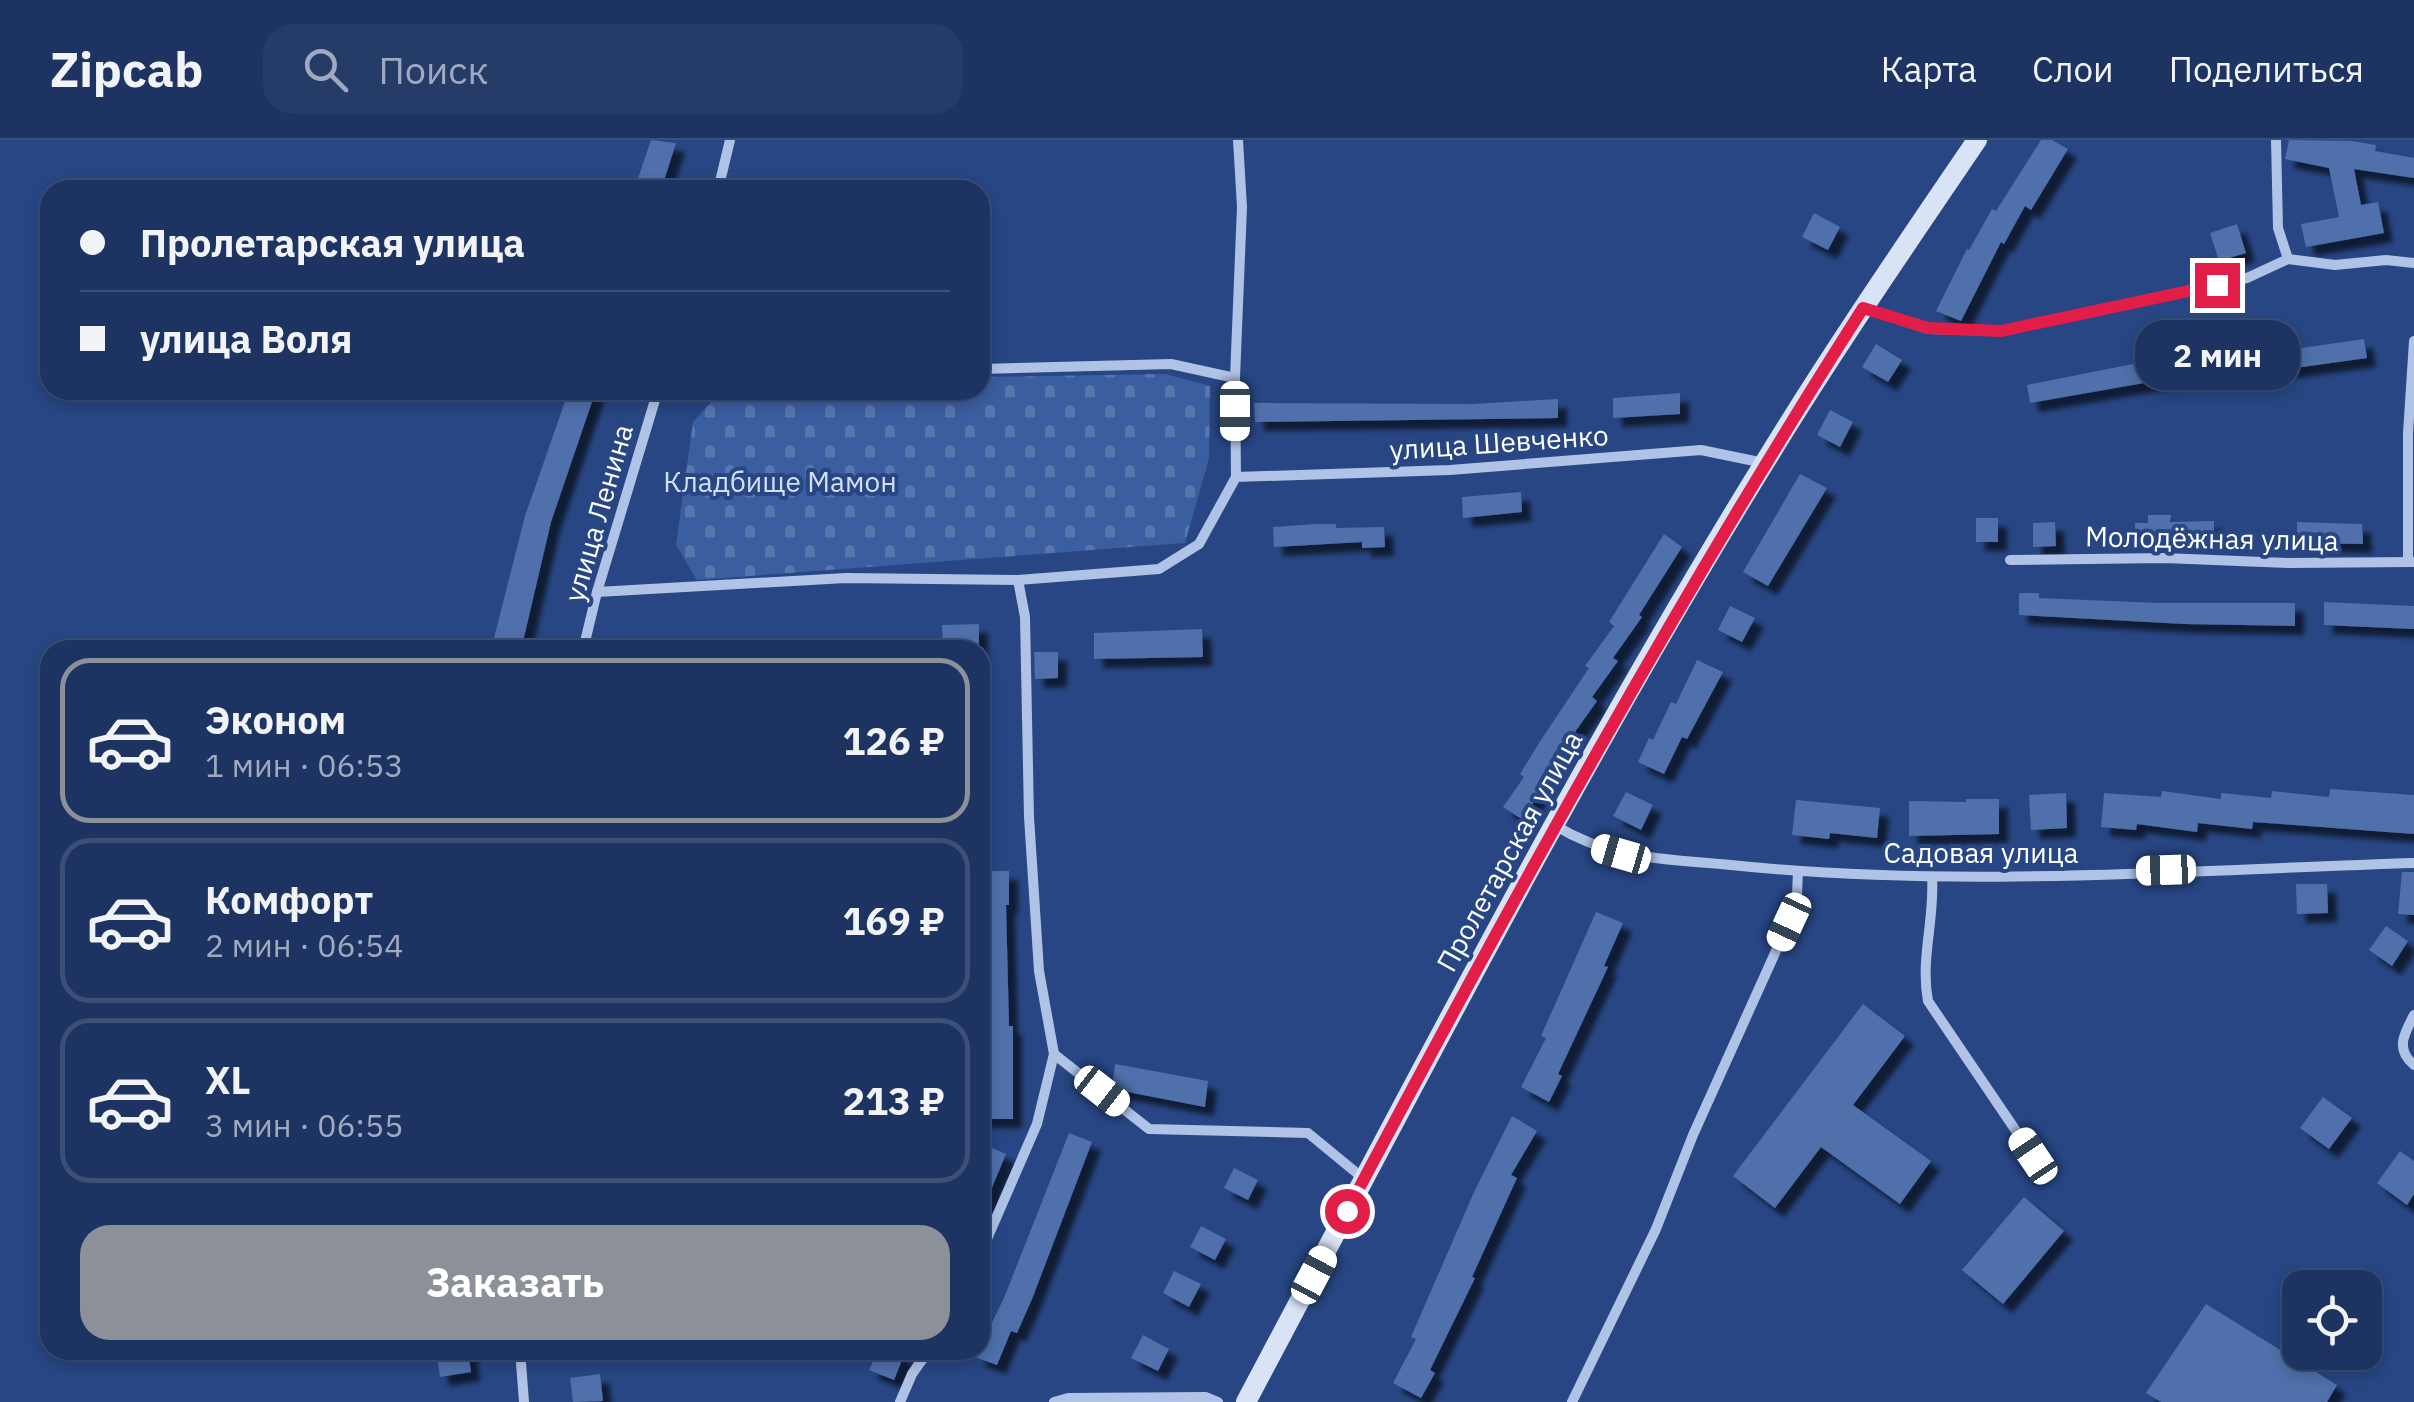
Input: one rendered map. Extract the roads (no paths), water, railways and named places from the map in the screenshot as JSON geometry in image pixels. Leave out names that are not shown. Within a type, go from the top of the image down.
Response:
[{"type":"street","points":[[720,180],[730,140]]},
{"type":"street","points":[[597,592],[846,578],[1018,580],[1159,569],[1199,544],[1236,477],[1235,378],[1242,207],[1238,140]]},
{"type":"street","name":"Пролетарская улица","points":[[1246,1402],[1460,996],[1611,724],[1764,463],[1977,140]]},
{"type":"street","points":[[2276,140],[2278,228],[2288,259]]},
{"type":"street","points":[[1863,308],[1928,328],[2001,331],[2247,278],[2288,259],[2335,264],[2386,260],[2414,263]]},
{"type":"street","points":[[2411,562],[2408,433],[2414,341]]},
{"type":"street","points":[[990,370],[1171,364],[1235,378]]},
{"type":"street","name":"улица Ленина","points":[[585,640],[655,400]]},
{"type":"street","name":"улица Шевченко","points":[[1236,477],[1450,470],[1702,450],[1764,463]]},
{"type":"street","name":"Молодёжная улица","points":[[2010,560],[2411,562]]},
{"type":"street","points":[[990,1232],[1037,1124],[1054,1054],[1038,971],[1029,817],[1025,617],[1018,580]]},
{"type":"street","name":"Садовая улица","points":[[1556,826],[1584,843],[1621,854],[1798,872],[2019,878],[2414,864]]},
{"type":"street","points":[[1572,1402],[1656,1229],[1693,1134],[1789,922],[1798,872]]},
{"type":"street","points":[[1932,877],[1934,900],[1923,976],[1928,1001],[2033,1156]]},
{"type":"street","points":[[2414,1015],[2401,1040],[2404,1057],[2414,1065]]},
{"type":"street","points":[[1054,1054],[1150,1129],[1308,1133],[1364,1179]]},
{"type":"street","points":[[521,1360],[524,1402]]},
{"type":"street","points":[[900,1402],[922,1360]]},
{"type":"street","points":[[1054,1402],[1068,1398],[1206,1397],[1218,1402]]},
{"type":"park label","name":"Кладбище Мамон","points":[[780,481]]}]
